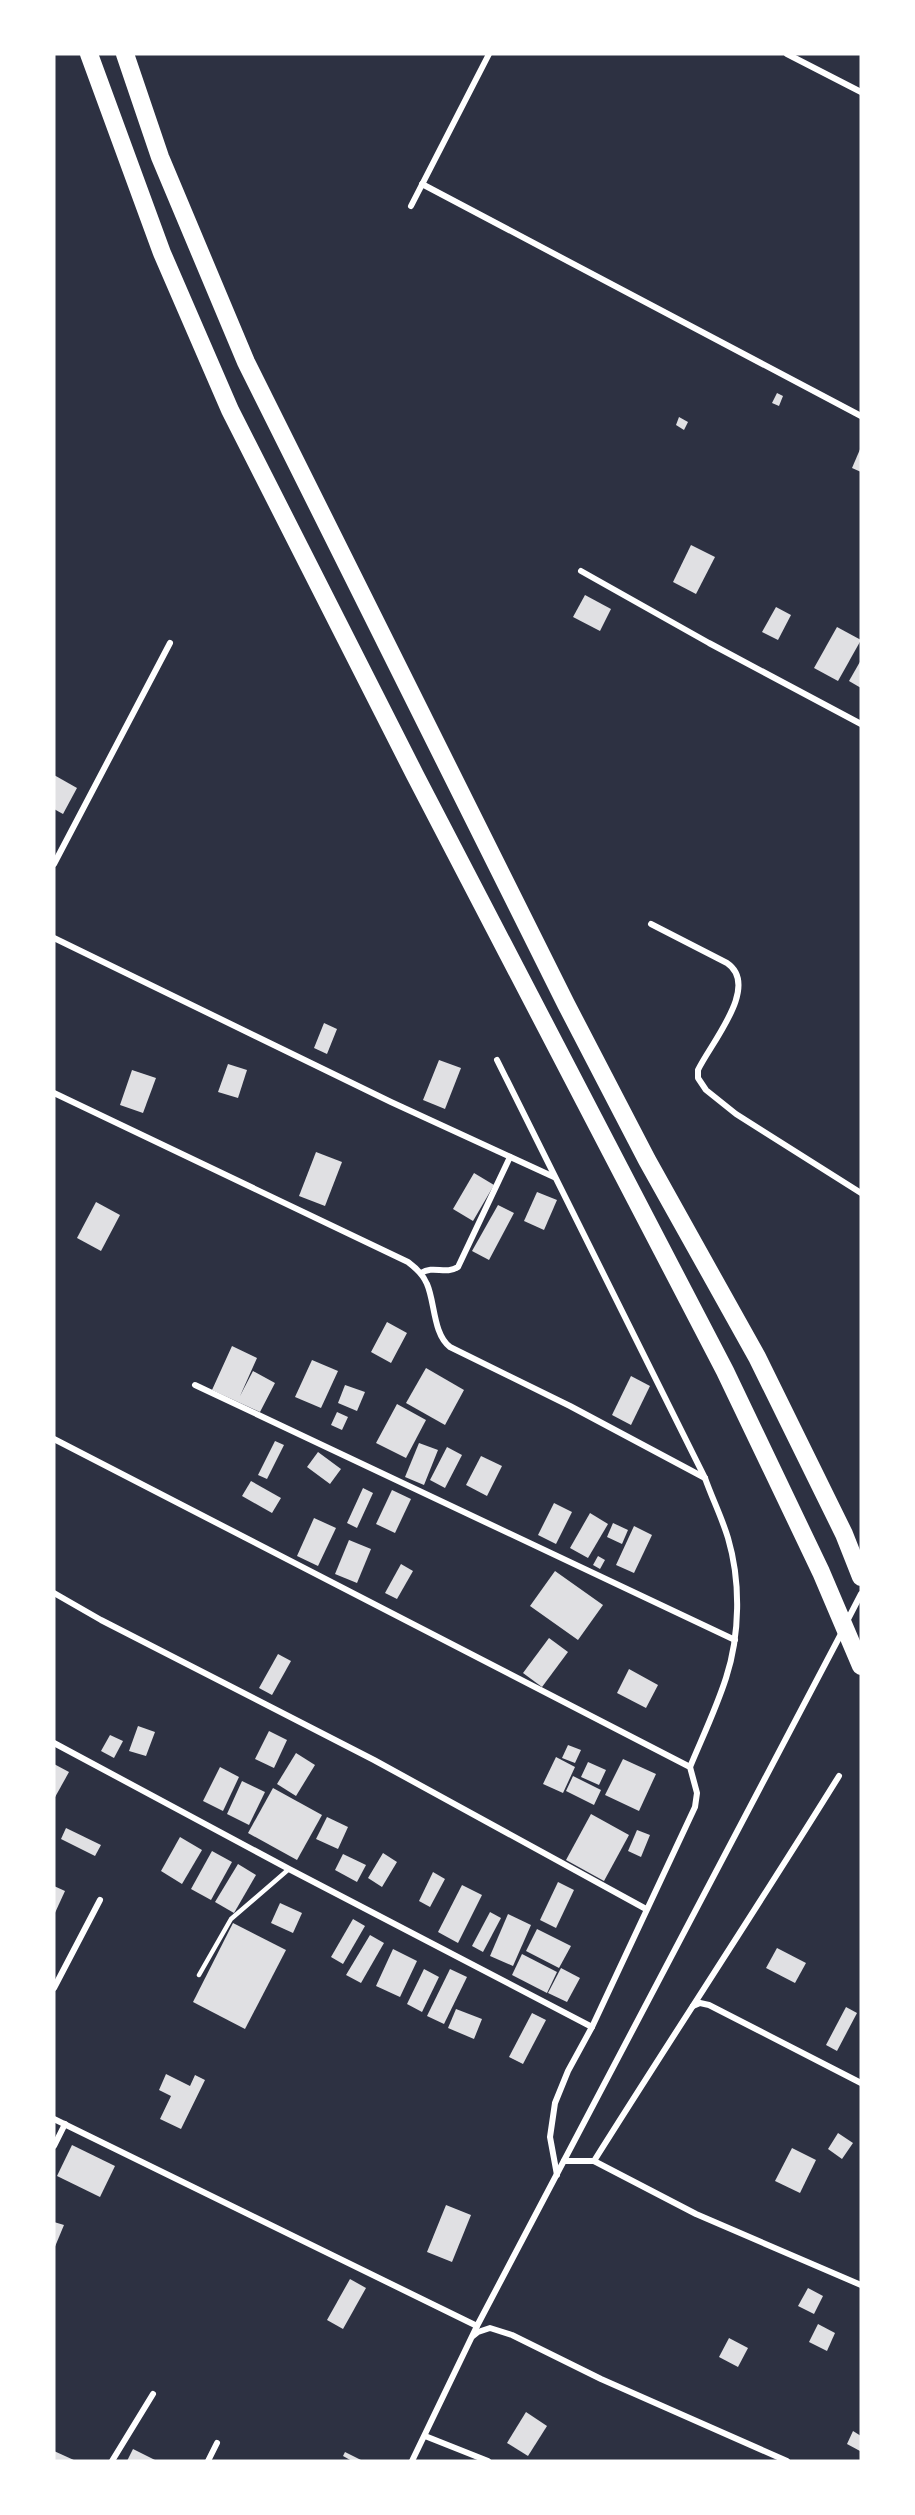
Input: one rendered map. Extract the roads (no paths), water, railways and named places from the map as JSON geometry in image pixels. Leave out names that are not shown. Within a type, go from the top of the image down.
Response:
[{"type":"highway","points":[[88,54],[162,253],[230,410],[415,775],[725,1371],[821,1572],[861,1666]]},
{"type":"highway","points":[[125,54],[160,157],[246,362],[647,1160],[757,1357],[844,1534],[861,1577]]},
{"type":"street","points":[[411,206],[489,54]]},
{"type":"street","points":[[787,54],[861,92]]},
{"type":"street","points":[[422,184],[861,416]]},
{"type":"street","points":[[581,571],[709,644],[861,724]]},
{"type":"street","points":[[54,864],[170,644]]},
{"type":"street","points":[[651,924],[727,963],[735,968],[739,977],[738,998],[698,1070],[699,1082],[706,1090],[746,1120],[861,1193]]},
{"type":"street","points":[[54,938],[391,1102],[554,1177]]},
{"type":"street","points":[[497,1060],[705,1478],[728,1538],[734,1567],[737,1616],[735,1640],[726,1678],[690,1767],[698,1793],[697,1800],[592,2027],[568,2071],[555,2103],[550,2137],[556,2175]]},
{"type":"street","points":[[54,1093],[185,1157],[385,1249],[408,1262],[421,1273],[428,1284],[443,1340],[450,1347],[570,1406],[705,1478]]},
{"type":"street","points":[[421,1273],[431,1268],[447,1271],[458,1266],[510,1157]]},
{"type":"street","points":[[195,1385],[735,1640]]},
{"type":"street","points":[[54,1439],[367,1603],[690,1767]]},
{"type":"street","points":[[54,1593],[101,1620],[374,1760],[646,1909]]},
{"type":"street","points":[[412,2461],[477,2326],[800,1716],[861,1594]]},
{"type":"street","points":[[54,1743],[592,2027]]},
{"type":"street","points":[[594,2161],[690,2008],[750,1921],[839,1776]]},
{"type":"street","points":[[54,1988],[99,1900]]},
{"type":"street","points":[[690,2008],[700,2003],[709,2005],[861,2083]]},
{"type":"street","points":[[54,2118],[477,2326]]},
{"type":"street","points":[[54,2146],[65,2124]]},
{"type":"street","points":[[564,2161],[594,2161],[696,2214],[861,2285]]},
{"type":"street","points":[[472,2337],[490,2328],[512,2335],[601,2379],[787,2461]]},
{"type":"street","points":[[112,2461],[153,2394]]},
{"type":"street","points":[[425,2436],[488,2461]]},
{"type":"street","points":[[208,2461],[218,2443]]},
{"type":"lane","points":[[199,1975],[231,1919],[289,1869]]}]
